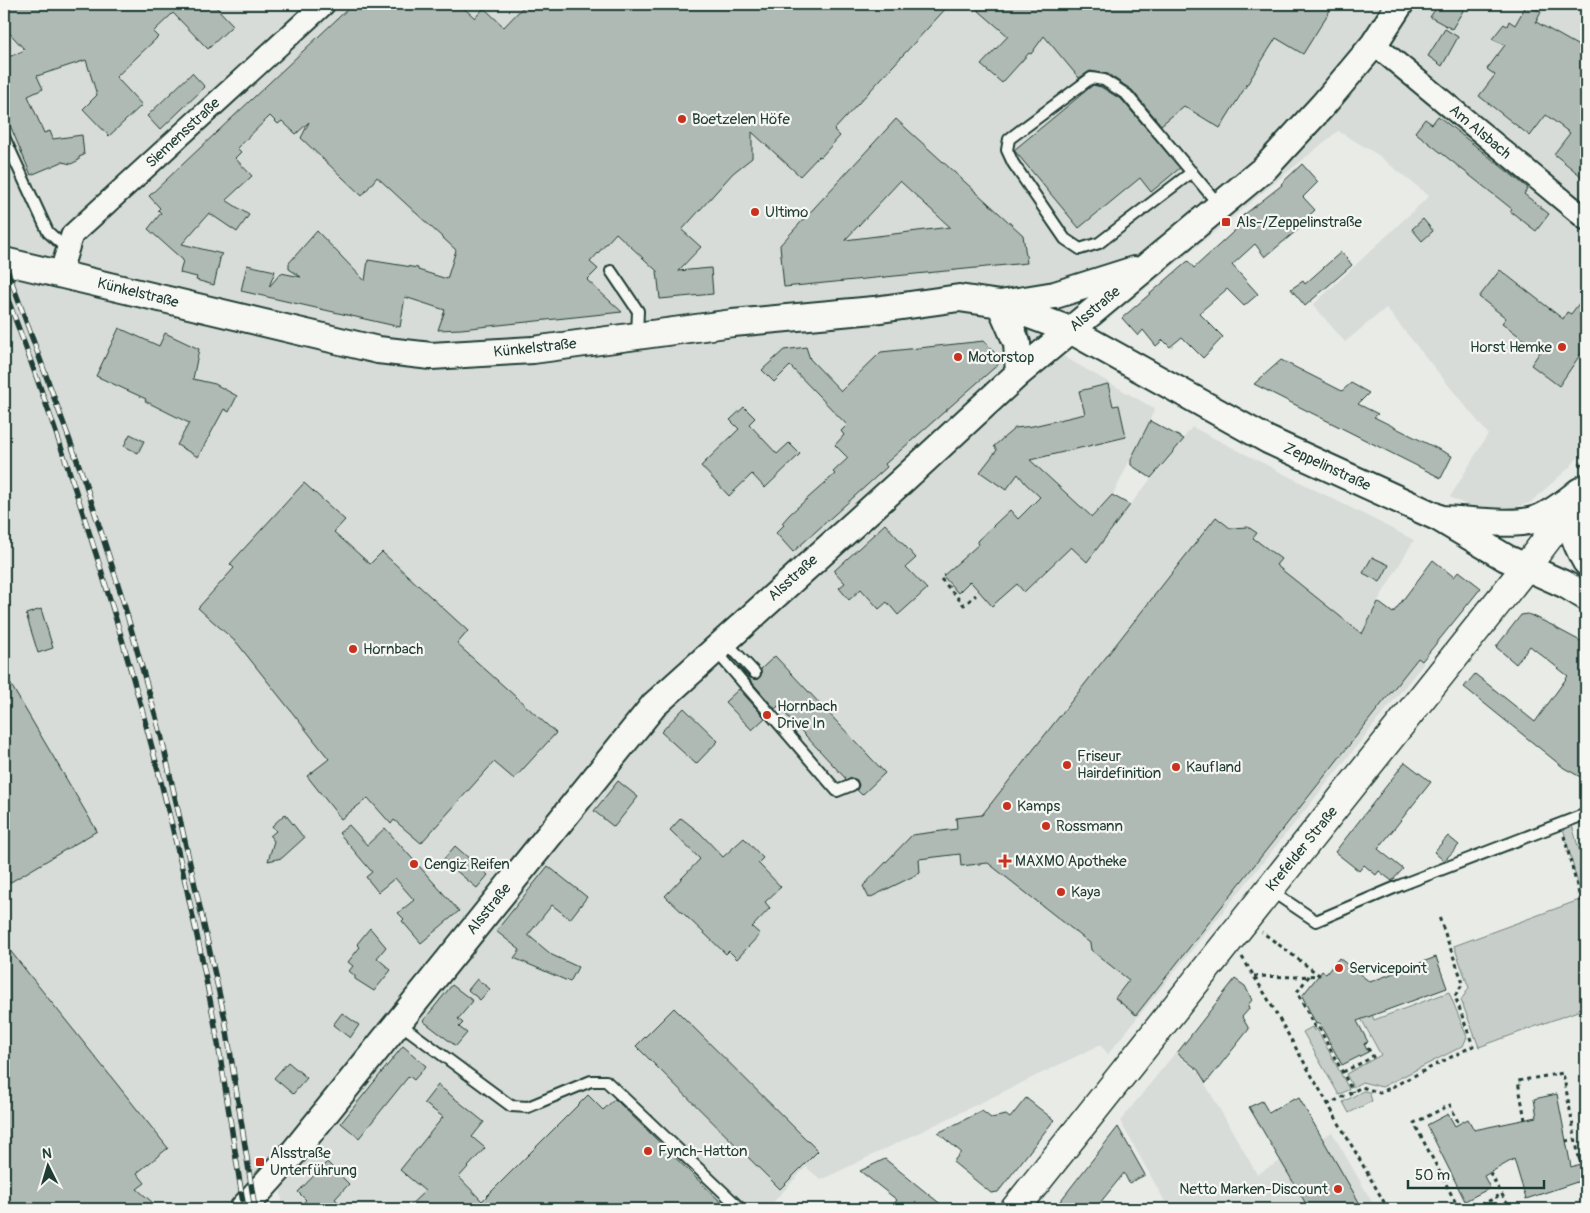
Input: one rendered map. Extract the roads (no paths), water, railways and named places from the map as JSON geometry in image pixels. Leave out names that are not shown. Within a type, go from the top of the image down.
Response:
[{"type":"main road","name":"Krefelder Straße","points":[[1015,1209],[1526,567],[1582,493]]},
{"type":"street","name":"Siemensstraße","points":[[64,262],[72,235],[324,4]]},
{"type":"street","name":"Alsstraße","points":[[243,1209],[294,1152],[654,705],[896,487],[1019,373],[1265,168],[1323,105],[1374,44],[1400,4]]},
{"type":"street","name":"Am Alsbach","points":[[1374,44],[1586,219]]},
{"type":"street","name":"Künkelstraße","points":[[4,261],[64,262],[126,291],[387,351],[431,356],[524,350],[732,323],[874,310],[959,298],[1000,304],[1070,330]]},
{"type":"street","points":[[1019,373],[1017,343],[1000,304],[1055,295],[1147,266]]},
{"type":"street","name":"Zeppelinstraße","points":[[1070,330],[1268,440],[1439,518],[1506,558],[1566,585],[1586,597]]},
{"type":"street","points":[[1439,518],[1516,522],[1537,519],[1582,493]]},
{"type":"street","points":[[1582,493],[1572,532],[1586,562]]},
{"type":"lane","points":[[1192,172],[1099,243],[1080,249],[1065,239],[1013,163],[1007,150],[1009,139],[1091,78],[1104,80],[1127,95],[1192,172],[1219,205]]},
{"type":"lane","points":[[4,137],[64,262]]},
{"type":"lane","points":[[612,271],[638,311],[637,336]]},
{"type":"lane","points":[[719,645],[756,673]]},
{"type":"lane","points":[[719,645],[837,791],[852,785]]},
{"type":"lane","points":[[1270,890],[1316,920],[1401,885],[1586,814]]},
{"type":"lane","points":[[398,1022],[511,1106],[528,1107],[591,1081],[606,1081],[741,1209]]},
{"type":"railway","points":[[4,261],[85,482],[122,597],[161,735],[225,1019],[255,1209]]},
{"type":"railway","points":[[4,289],[37,378],[98,559],[151,742],[174,834],[214,1020],[244,1209]]},
{"type":"place","name":"Boetzelen Höfe","points":[[682,119]]},
{"type":"place","name":"Ultimo","points":[[755,212]]},
{"type":"place","name":"Als-/Zeppelinstraße","points":[[1226,222]]},
{"type":"place","name":"Horst Hemke","points":[[1562,347]]},
{"type":"place","name":"Motorstop","points":[[958,357]]},
{"type":"place","name":"Hornbach","points":[[353,649]]},
{"type":"place","name":"Hornbach Drive In","points":[[767,715]]},
{"type":"place","name":"Friseur Hairdefinition","points":[[1067,765]]},
{"type":"place","name":"Kaufland","points":[[1176,767]]},
{"type":"place","name":"Kamps","points":[[1007,806]]},
{"type":"place","name":"Rossmann","points":[[1046,826]]},
{"type":"place","name":"MAXMO Apotheke","points":[[1005,861]]},
{"type":"place","name":"Cengiz Reifen","points":[[414,864]]},
{"type":"place","name":"Kaya","points":[[1061,892]]},
{"type":"place","name":"Servicepoint","points":[[1339,968]]},
{"type":"place","name":"Fynch-Hatton","points":[[648,1151]]},
{"type":"place","name":"Alsstraße Unterführung","points":[[260,1162]]},
{"type":"place","name":"Netto Marken-Discount","points":[[1338,1189]]}]
